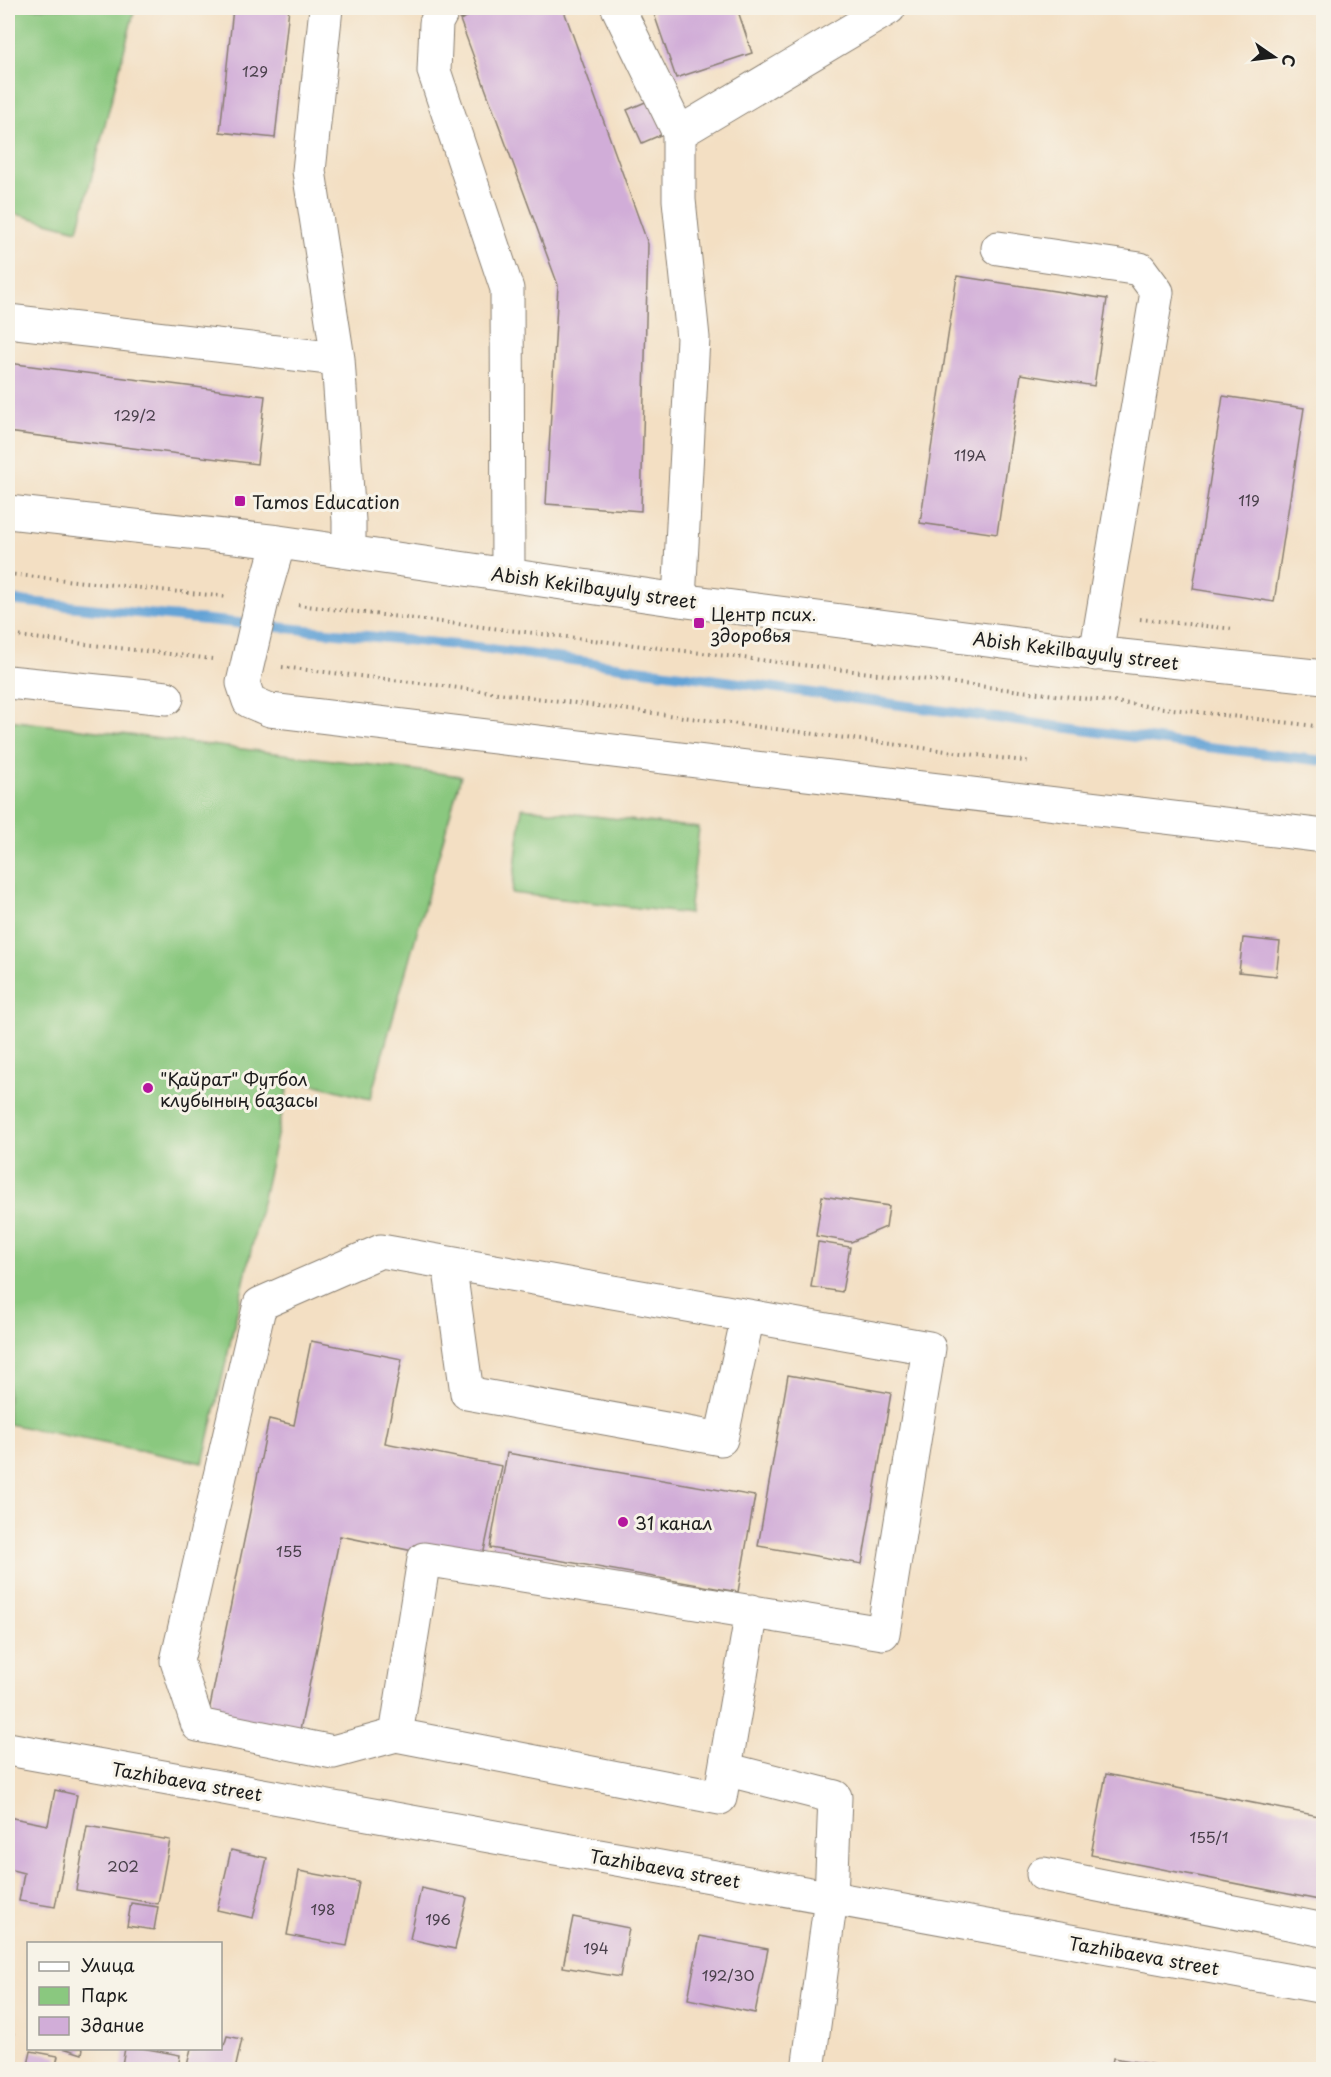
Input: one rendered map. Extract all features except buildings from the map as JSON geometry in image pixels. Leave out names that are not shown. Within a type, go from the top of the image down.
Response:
[{"type":"street","points":[[326,8],[309,171],[338,359],[349,552]]},
{"type":"street","points":[[444,8],[436,23],[435,70],[507,289],[508,574]]},
{"type":"street","points":[[618,8],[679,133],[679,200],[693,338],[679,600]]},
{"type":"street","points":[[679,133],[889,8]]},
{"type":"street","points":[[998,248],[1140,269],[1157,292],[1096,654]]},
{"type":"street","points":[[8,321],[338,359]]},
{"type":"street","name":"Abish Kekilbayuly street","points":[[8,512],[279,542],[679,600],[1096,654],[1323,677]]},
{"type":"street","points":[[279,542],[262,601],[243,683],[249,701],[270,710],[1323,836]]},
{"type":"street","points":[[8,682],[167,698]]},
{"type":"street","points":[[396,1735],[424,1559],[752,1611],[883,1633],[929,1348],[381,1251],[260,1304],[177,1661],[198,1725],[333,1752],[396,1735],[720,1798],[752,1611]]},
{"type":"street","points":[[449,1263],[467,1393],[721,1439],[748,1316]]},
{"type":"street","name":"Tazhibaeva street","points":[[8,1749],[1323,1987]]},
{"type":"street","points":[[725,1768],[835,1797],[831,1898],[808,2070]]},
{"type":"street","points":[[1043,1874],[1323,1930]]},
{"type":"path","points":[[8,574],[262,601],[1323,727]]},
{"type":"path","points":[[8,635],[249,657],[436,685],[1041,763]]},
{"type":"green space","points":[[8,8],[135,8],[78,230],[8,212]]},
{"type":"green space","name":"\"Қайрат\" Футбол клубының базасы","points":[[8,720],[461,776],[370,1099],[290,1078],[203,1463],[8,1424]]},
{"type":"green space","points":[[522,808],[699,828],[689,914],[512,893]]},
{"type":"waterway","points":[[8,600],[476,647],[1324,761]]},
{"type":"place","name":"Tamos Education","points":[[240,501]]},
{"type":"place","name":"Центр псих. здоровья","points":[[699,623]]},
{"type":"place","name":"\"Қайрат\" Футбол клубының базасы","points":[[148,1088]]},
{"type":"place","name":"31 канал","points":[[623,1522]]}]
